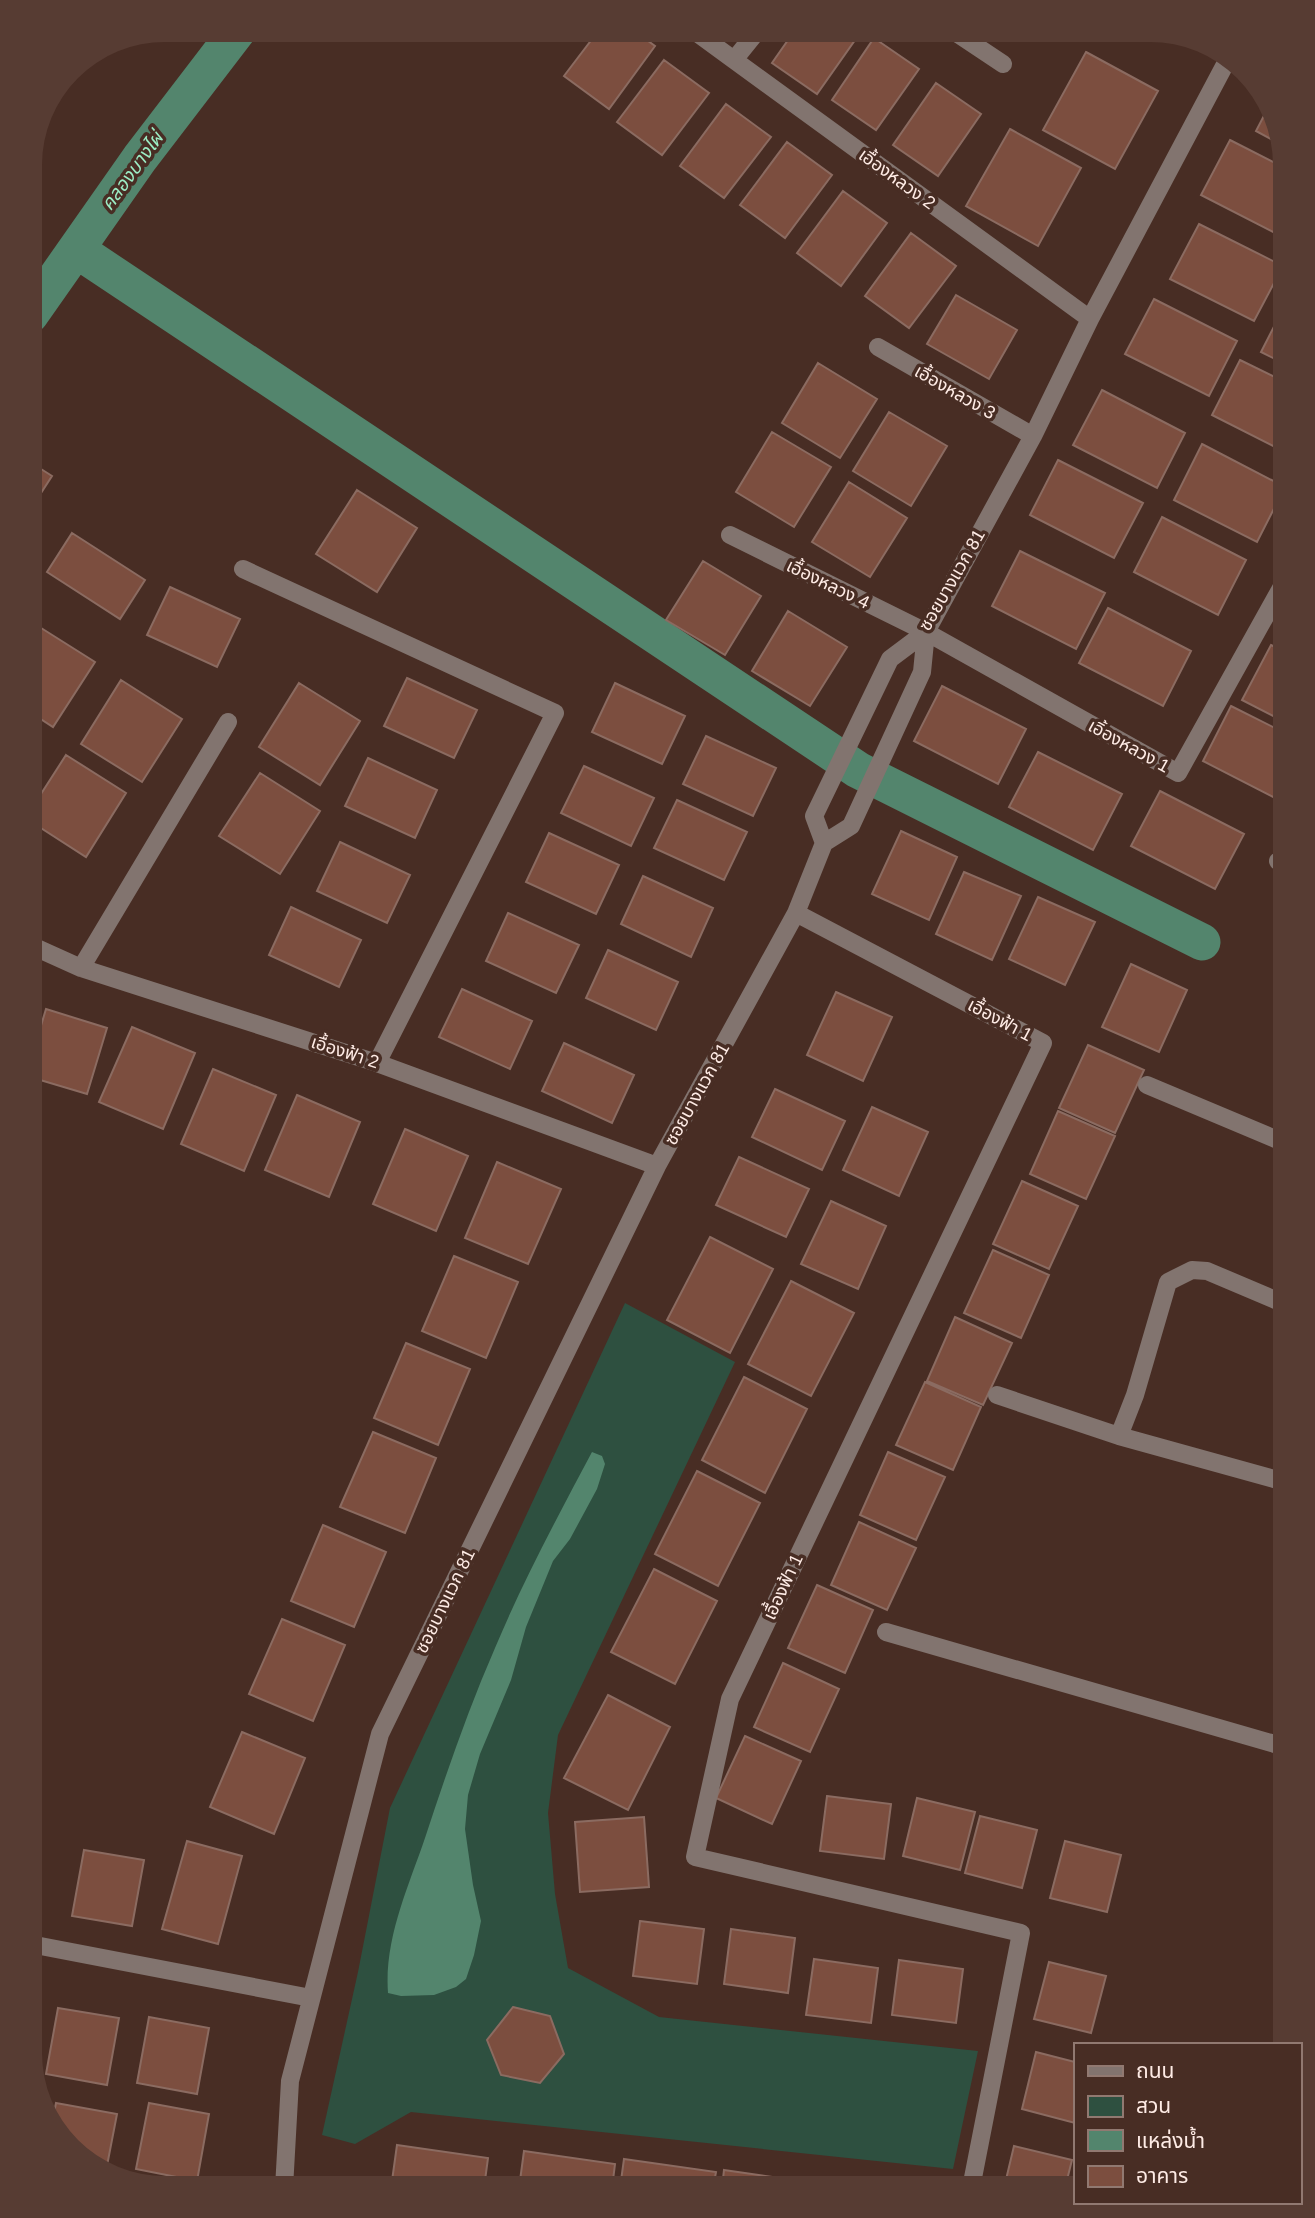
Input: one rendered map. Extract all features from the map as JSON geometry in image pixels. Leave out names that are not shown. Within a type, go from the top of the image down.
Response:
[{"type":"street","name":"เอื้องหลวง 2","points":[[709,42],[1090,319]]},
{"type":"street","points":[[734,60],[748,42]]},
{"type":"street","points":[[970,42],[1003,64]]},
{"type":"street","name":"ซอยบางแวก 81","points":[[285,2176],[290,2081],[380,1734],[657,1166],[796,913],[824,843],[814,816],[890,659],[926,632],[1033,436],[1090,319],[1224,67]]},
{"type":"street","name":"เอื้องหลวง 3","points":[[878,347],[1033,436]]},
{"type":"street","name":"เอื้องหลวง 4","points":[[730,535],[926,632]]},
{"type":"street","points":[[243,569],[555,713],[377,1063]]},
{"type":"street","name":"เอิ้องหลวง 1","points":[[926,632],[1178,773],[1273,603]]},
{"type":"street","points":[[824,843],[851,826],[922,672],[926,632]]},
{"type":"street","points":[[81,968],[228,722]]},
{"type":"street","name":"เอื้องฟ้า 1","points":[[796,913],[1043,1043],[730,1699],[695,1857],[1021,1933],[973,2176]]},
{"type":"street","name":"เอื้องฟ้า 2","points":[[42,950],[81,968],[377,1063],[657,1166]]},
{"type":"street","points":[[1147,1086],[1273,1138]]},
{"type":"street","points":[[1119,1436],[1135,1395],[1168,1282],[1192,1270],[1207,1271],[1273,1299]]},
{"type":"street","points":[[996,1395],[1119,1436],[1273,1479]]},
{"type":"street","points":[[886,1632],[1273,1743]]},
{"type":"street","points":[[42,1946],[311,1998]]},
{"type":"green space","points":[[625,1303],[735,1362],[558,1735],[548,1813],[555,1894],[568,1968],[659,2017],[978,2051],[953,2169],[411,2112],[355,2144],[322,2135],[390,1808]]},
{"type":"water","points":[[592,1452],[602,1456],[605,1464],[597,1489],[570,1539],[553,1561],[526,1627],[511,1680],[480,1754],[468,1795],[465,1829],[481,1921],[466,1979],[456,1987],[434,1995],[401,1996],[388,1993],[393,1933],[467,1718],[517,1598]]},
{"type":"building","points":[[590,42],[650,42],[655,46],[609,109],[564,76]]},
{"type":"building","points":[[787,42],[854,42],[817,94],[772,63]]},
{"type":"building","points":[[871,42],[880,42],[919,69],[876,130],[832,100]]},
{"type":"building","points":[[1086,52],[1158,91],[1115,169],[1043,130]]},
{"type":"building","points":[[664,60],[709,93],[662,155],[617,122]]},
{"type":"building","points":[[936,83],[981,114],[938,176],[893,145]]},
{"type":"building","points":[[726,104],[771,137],[724,198],[680,166]]},
{"type":"building","points":[[1263,118],[1270,139],[1256,131]]},
{"type":"building","points":[[1010,129],[1081,168],[1038,246],[966,206]]},
{"type":"building","points":[[1230,140],[1273,162],[1273,232],[1201,195]]},
{"type":"building","points":[[787,142],[832,175],[785,238],[740,205]]},
{"type":"building","points":[[843,191],[887,223],[841,286],[797,253]]},
{"type":"building","points":[[1199,224],[1273,261],[1273,285],[1254,321],[1170,279]]},
{"type":"building","points":[[911,233],[956,266],[909,328],[865,296]]},
{"type":"building","points":[[956,295],[1017,330],[989,379],[927,344]]},
{"type":"building","points":[[1154,299],[1237,341],[1209,396],[1125,354]]},
{"type":"building","points":[[1273,328],[1273,358],[1261,352]]},
{"type":"building","points":[[1240,360],[1273,376],[1273,446],[1212,415]]},
{"type":"building","points":[[818,363],[877,399],[840,458],[782,423]]},
{"type":"building","points":[[1102,390],[1185,433],[1157,488],[1073,445]]},
{"type":"building","points":[[889,412],[947,446],[911,506],[853,471]]},
{"type":"building","points":[[772,432],[831,467],[794,527],[736,492]]},
{"type":"building","points":[[1202,444],[1273,481],[1273,511],[1257,542],[1174,500]]},
{"type":"building","points":[[1058,460],[1143,503],[1114,558],[1030,515]]},
{"type":"building","points":[[42,470],[52,476],[42,491]]},
{"type":"building","points":[[849,482],[907,518],[870,577],[812,542]]},
{"type":"building","points":[[357,490],[417,528],[377,592],[316,554]]},
{"type":"building","points":[[1162,517],[1246,560],[1218,615],[1134,572]]},
{"type":"building","points":[[72,533],[145,580],[120,619],[47,572]]},
{"type":"building","points":[[1020,551],[1105,593],[1076,649],[992,606]]},
{"type":"building","points":[[703,561],[761,596],[725,655],[666,620]]},
{"type":"building","points":[[170,587],[240,619],[217,667],[147,635]]},
{"type":"building","points":[[1108,608],[1191,651],[1163,706],[1079,663]]},
{"type":"building","points":[[788,611],[847,647],[810,706],[752,671]]},
{"type":"building","points":[[42,629],[95,662],[53,727],[42,720]]},
{"type":"building","points":[[1271,645],[1273,646],[1273,716],[1242,700]]},
{"type":"building","points":[[407,678],[477,710],[454,758],[384,726]]},
{"type":"building","points":[[121,680],[182,719],[142,782],[81,744]]},
{"type":"building","points":[[299,683],[360,721],[320,785],[259,747]]},
{"type":"building","points":[[615,683],[685,716],[662,764],[592,732]]},
{"type":"building","points":[[942,686],[1026,729],[998,784],[914,741]]},
{"type":"building","points":[[1231,706],[1273,727],[1273,797],[1203,761]]},
{"type":"building","points":[[706,736],[776,768],[753,816],[683,784]]},
{"type":"building","points":[[1038,752],[1122,794],[1093,850],[1009,807]]},
{"type":"building","points":[[66,755],[126,793],[86,857],[42,829],[42,792]]},
{"type":"building","points":[[368,758],[437,790],[415,838],[345,806]]},
{"type":"building","points":[[584,766],[654,798],[631,846],[561,813]]},
{"type":"building","points":[[260,773],[320,811],[280,874],[219,836]]},
{"type":"building","points":[[1160,791],[1244,834],[1215,889],[1131,846]]},
{"type":"building","points":[[677,800],[747,832],[724,880],[654,848]]},
{"type":"building","points":[[901,831],[957,857],[929,920],[872,894]]},
{"type":"building","points":[[549,833],[619,865],[596,914],[526,882]]},
{"type":"building","points":[[340,842],[410,875],[387,923],[317,891]]},
{"type":"building","points":[[964,872],[1021,896],[992,960],[936,934]]},
{"type":"building","points":[[643,876],[713,908],[691,957],[621,924]]},
{"type":"building","points":[[1038,897],[1095,922],[1065,985],[1009,959]]},
{"type":"building","points":[[291,907],[361,940],[339,987],[269,955]]},
{"type":"building","points":[[508,913],[579,945],[556,993],[486,961]]},
{"type":"building","points":[[608,950],[678,982],[656,1030],[586,998]]},
{"type":"building","points":[[1131,964],[1187,990],[1159,1052],[1102,1027]]},
{"type":"building","points":[[462,989],[532,1021],[510,1069],[439,1037]]},
{"type":"building","points":[[836,992],[892,1017],[863,1081],[807,1055]]},
{"type":"building","points":[[46,1009],[107,1028],[87,1094],[42,1081],[42,1022]]},
{"type":"building","points":[[132,1027],[195,1053],[163,1129],[99,1102]]},
{"type":"building","points":[[564,1043],[634,1075],[612,1123],[542,1091]]},
{"type":"building","points":[[1088,1045],[1144,1070],[1115,1133],[1059,1108]]},
{"type":"building","points":[[213,1069],[276,1095],[244,1171],[181,1144]]},
{"type":"building","points":[[775,1089],[845,1121],[822,1170],[752,1137]]},
{"type":"building","points":[[297,1095],[360,1122],[329,1197],[265,1170]]},
{"type":"building","points":[[872,1107],[928,1132],[899,1196],[843,1170]]},
{"type":"building","points":[[1058,1111],[1115,1136],[1086,1199],[1030,1174]]},
{"type":"building","points":[[405,1129],[468,1156],[436,1231],[373,1204]]},
{"type":"building","points":[[739,1157],[809,1189],[786,1237],[716,1205]]},
{"type":"building","points":[[497,1162],[561,1189],[528,1264],[465,1238]]},
{"type":"building","points":[[1022,1181],[1078,1206],[1049,1269],[993,1244]]},
{"type":"building","points":[[831,1201],[886,1226],[858,1289],[801,1264]]},
{"type":"building","points":[[710,1237],[773,1269],[730,1353],[667,1320]]},
{"type":"building","points":[[993,1250],[1049,1275],[1021,1338],[964,1313]]},
{"type":"building","points":[[454,1256],[518,1282],[486,1358],[422,1331]]},
{"type":"building","points":[[791,1281],[854,1313],[811,1396],[748,1364]]},
{"type":"building","points":[[955,1317],[1012,1343],[983,1405],[927,1381]]},
{"type":"building","points":[[406,1343],[470,1369],[438,1445],[374,1418]]},
{"type":"building","points":[[744,1377],[807,1409],[765,1493],[702,1460]]},
{"type":"building","points":[[925,1382],[981,1407],[953,1470],[896,1445]]},
{"type":"building","points":[[373,1432],[436,1458],[405,1533],[340,1507]]},
{"type":"building","points":[[888,1452],[945,1477],[916,1540],[860,1515]]},
{"type":"building","points":[[697,1471],[760,1503],[718,1586],[655,1554]]},
{"type":"building","points":[[859,1522],[916,1548],[887,1610],[831,1585]]},
{"type":"building","points":[[323,1525],[386,1552],[354,1627],[291,1601]]},
{"type":"building","points":[[654,1569],[717,1601],[675,1684],[611,1652]]},
{"type":"building","points":[[817,1585],[873,1610],[845,1673],[788,1648]]},
{"type":"building","points":[[282,1619],[345,1645],[313,1721],[249,1694]]},
{"type":"building","points":[[783,1663],[839,1689],[810,1752],[754,1727]]},
{"type":"building","points":[[608,1695],[670,1727],[628,1810],[564,1778]]},
{"type":"building","points":[[242,1732],[305,1758],[274,1834],[210,1807]]},
{"type":"building","points":[[745,1736],[801,1761],[772,1824],[716,1798]]},
{"type":"building","points":[[827,1796],[891,1804],[884,1859],[820,1851]]},
{"type":"building","points":[[917,1798],[975,1812],[960,1870],[903,1856]]},
{"type":"building","points":[[980,1816],[1037,1830],[1022,1888],[965,1873]]},
{"type":"building","points":[[644,1817],[649,1887],[580,1892],[575,1822]]},
{"type":"building","points":[[187,1841],[242,1856],[218,1944],[162,1929]]},
{"type":"building","points":[[1065,1841],[1121,1855],[1107,1912],[1050,1898]]},
{"type":"building","points":[[84,1850],[144,1860],[132,1926],[72,1916]]},
{"type":"building","points":[[640,1921],[704,1929],[697,1984],[633,1976]]},
{"type":"building","points":[[731,1929],[795,1938],[788,1993],[724,1984]]},
{"type":"building","points":[[814,1959],[878,1968],[871,2023],[806,2015]]},
{"type":"building","points":[[899,1960],[963,1969],[956,2023],[892,2015]]},
{"type":"building","points":[[1049,1962],[1106,1976],[1091,2033],[1034,2019]]},
{"type":"building","points":[[513,2007],[550,2016],[564,2054],[540,2083],[501,2075],[487,2040]]},
{"type":"building","points":[[58,2008],[119,2018],[107,2085],[46,2074]]},
{"type":"building","points":[[149,2017],[209,2028],[197,2094],[137,2083]]},
{"type":"building","points":[[1036,2052],[1074,2062],[1074,2123],[1022,2109]]},
{"type":"building","points":[[56,2103],[117,2114],[108,2161],[73,2134],[55,2107]]},
{"type":"building","points":[[149,2103],[209,2114],[198,2176],[172,2176],[136,2169]]},
{"type":"building","points":[[397,2145],[488,2158],[486,2176],[393,2176]]},
{"type":"building","points":[[1014,2146],[1072,2160],[1068,2176],[1007,2176]]},
{"type":"building","points":[[524,2151],[615,2164],[614,2176],[521,2176]]},
{"type":"building","points":[[624,2159],[716,2172],[715,2176],[622,2176]]},
{"type":"building","points":[[724,2170],[766,2176],[723,2176]]},
{"type":"waterway","name":"คลองบางไผ่","points":[[42,298],[140,158],[229,42]]},
{"type":"waterway","points":[[77,250],[858,770],[1202,942]]}]
